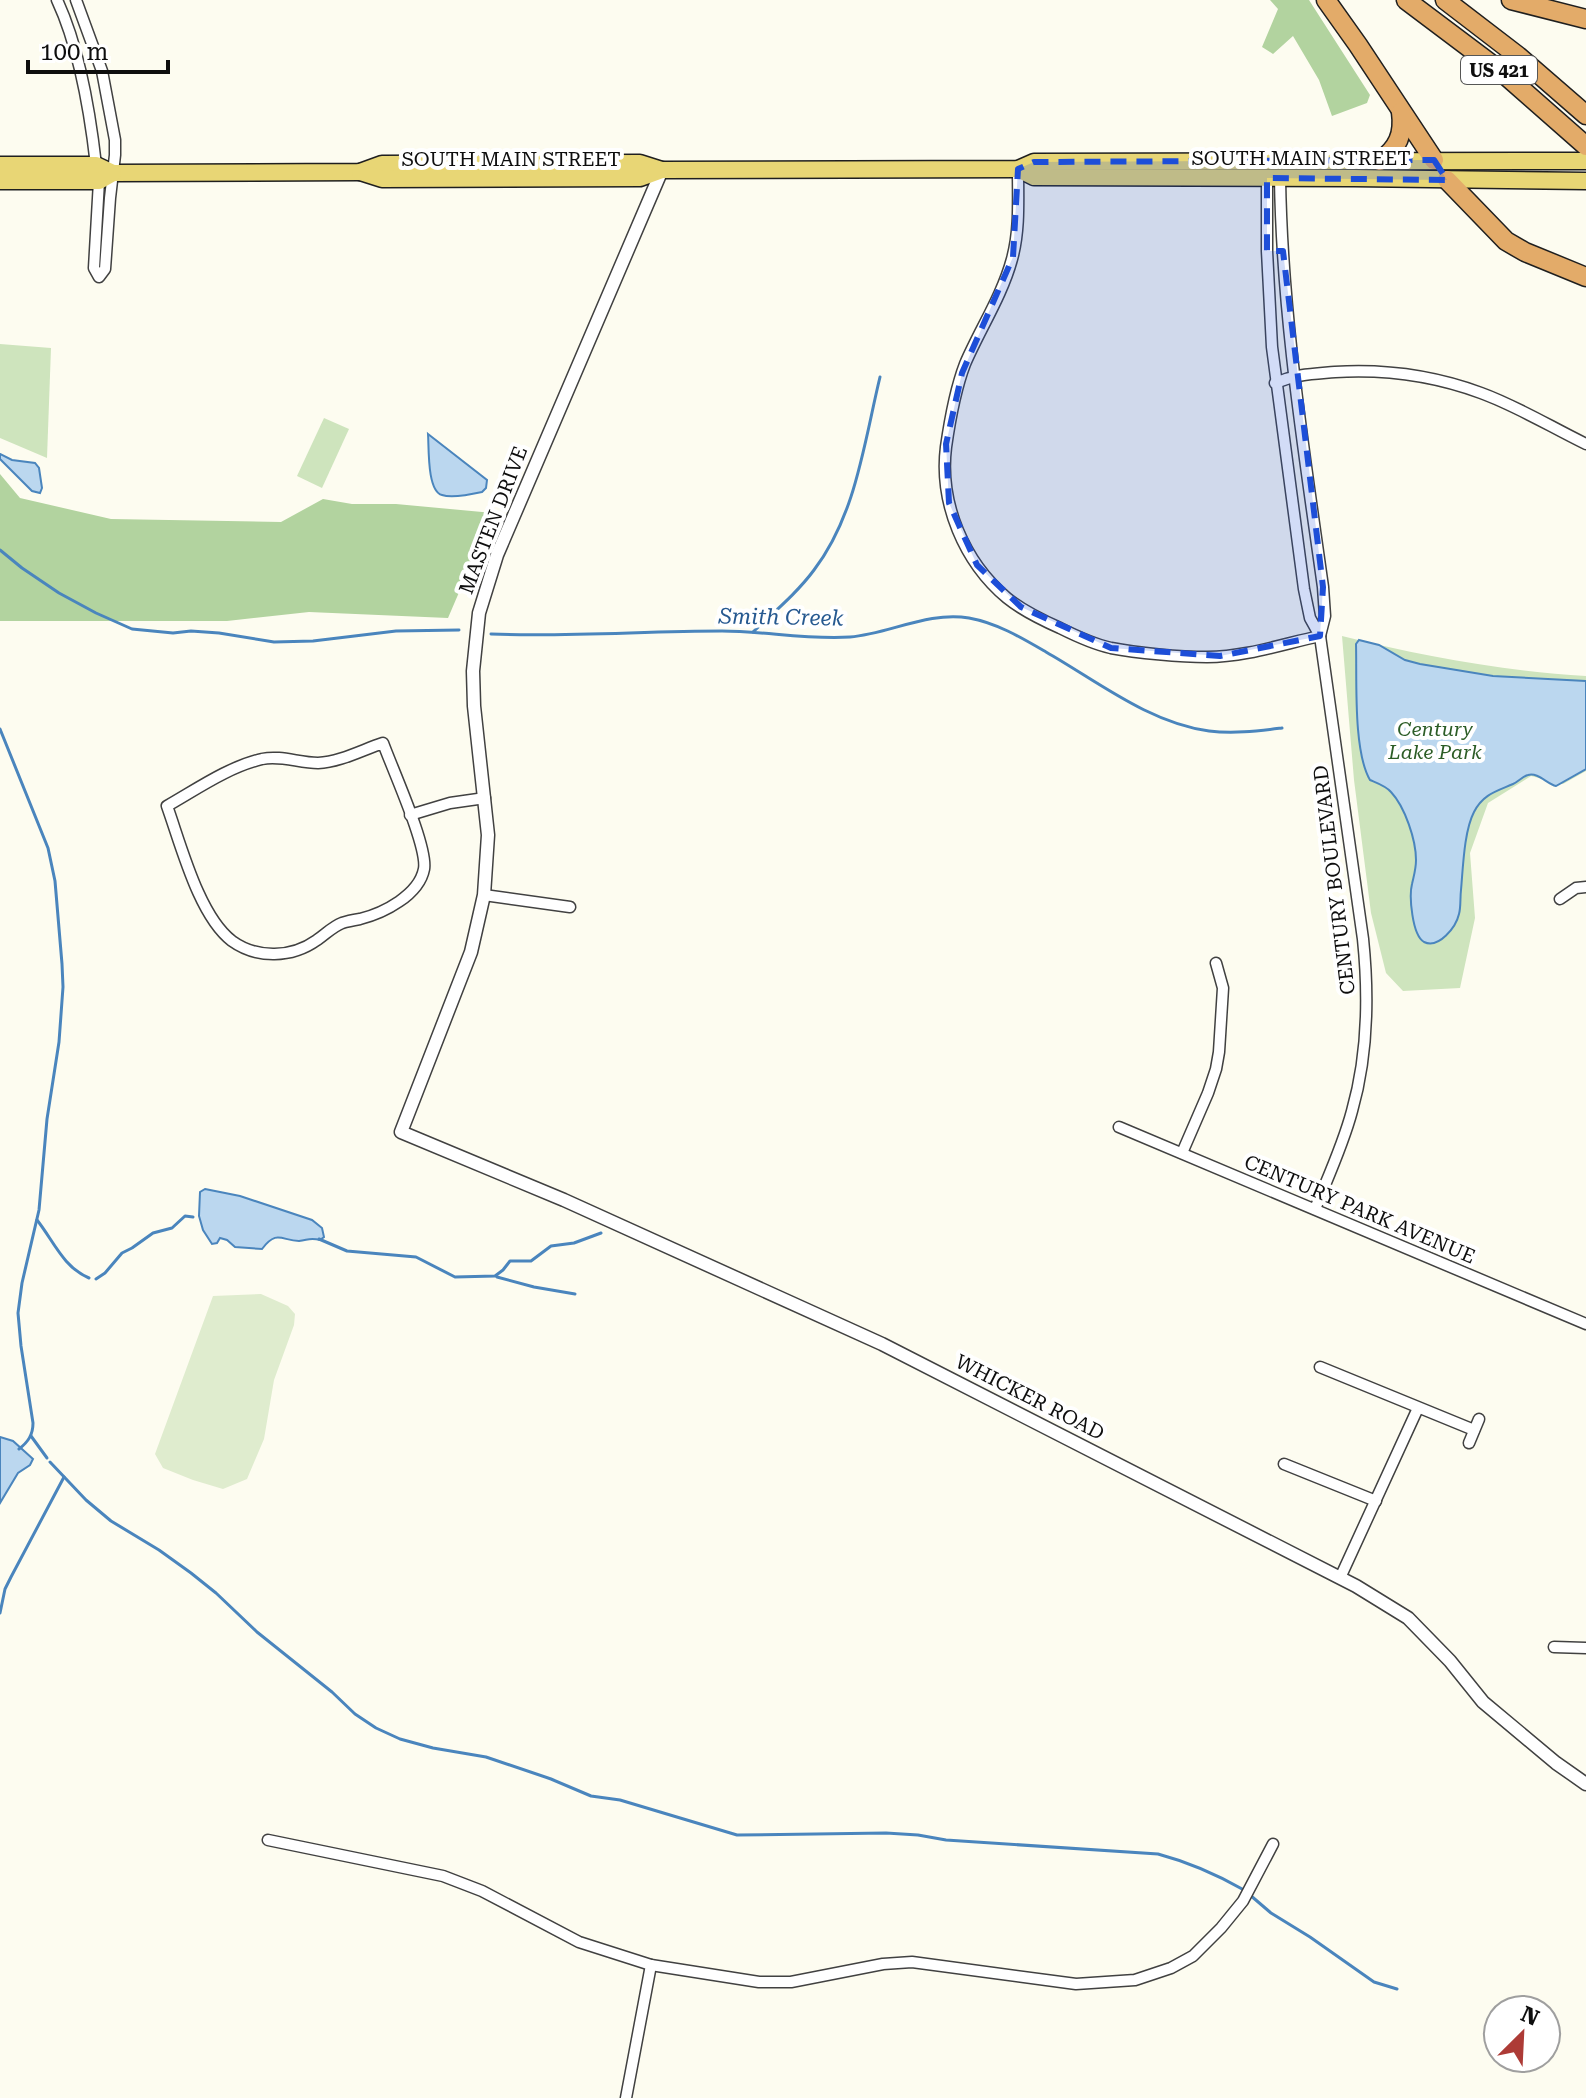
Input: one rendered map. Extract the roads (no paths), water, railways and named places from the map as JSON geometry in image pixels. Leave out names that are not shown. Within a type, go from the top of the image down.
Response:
[{"type":"highway","points":[[1326,0],[1434,160]]},
{"type":"highway","name":"US 421","points":[[1406,0],[1503,73],[1586,146]]},
{"type":"highway","name":"US 421","points":[[1445,0],[1518,56],[1586,115]]},
{"type":"highway","points":[[1511,0],[1586,19]]},
{"type":"highway","points":[[1380,161],[1394,149],[1401,136],[1400,109]]},
{"type":"highway","points":[[1447,180],[1506,241],[1586,277]]},
{"type":"main road","points":[[1434,160],[1447,180]]},
{"type":"main road","name":"SOUTH MAIN STREET","points":[[0,181],[103,173],[360,172],[382,164],[640,163],[662,170],[1018,169],[1034,162],[1586,161]]},
{"type":"main road","name":"SOUTH MAIN STREET","points":[[0,165],[103,173]]},
{"type":"main road","name":"SOUTH MAIN STREET","points":[[1018,169],[1034,177],[1583,181]]},
{"type":"street","points":[[57,0],[68,26],[103,173],[105,269],[99,277],[94,268],[103,173],[116,150],[97,55],[76,0]]},
{"type":"street","points":[[1018,169],[1018,215],[1013,257],[962,373],[946,444],[945,472],[949,503],[960,536],[977,565],[997,589],[1021,607],[1074,635],[1111,648],[1220,656],[1320,636]]},
{"type":"street","name":"MASTEN DRIVE","points":[[401,1132],[471,952],[484,895],[488,855],[485,798],[473,688],[476,633],[484,593],[497,555],[662,170]]},
{"type":"street","name":"CENTURY BOULEVARD","points":[[1273,178],[1267,251],[1275,383],[1310,618],[1320,636],[1363,939],[1367,990],[1362,1062],[1352,1111],[1315,1209]]},
{"type":"street","name":"CENTURY BOULEVARD","points":[[1273,178],[1325,616],[1320,636]]},
{"type":"street","points":[[1267,251],[1283,251]]},
{"type":"street","points":[[1275,383],[1294,375],[1349,371],[1393,373],[1456,385],[1501,401],[1586,444]]},
{"type":"street","points":[[1298,547],[1317,546]]},
{"type":"street","points":[[383,743],[410,815],[425,863],[414,890],[376,913],[331,929],[306,947],[268,954],[255,952],[234,942],[215,923],[198,893],[167,806],[261,759],[321,763],[383,743]]},
{"type":"street","points":[[410,815],[450,803],[485,798]]},
{"type":"street","points":[[1560,899],[1576,888],[1586,887]]},
{"type":"street","points":[[484,895],[570,907]]},
{"type":"street","points":[[1182,1153],[1216,1069],[1223,988],[1216,963]]},
{"type":"street","name":"CENTURY PARK AVENUE","points":[[1119,1127],[1586,1324]]},
{"type":"street","name":"WHICKER ROAD","points":[[401,1132],[564,1200],[882,1344],[1340,1578],[1408,1618],[1450,1661],[1483,1702],[1586,1784]]},
{"type":"street","points":[[1320,1367],[1474,1430]]},
{"type":"street","points":[[1340,1578],[1418,1408]]},
{"type":"street","points":[[1469,1443],[1479,1419]]},
{"type":"street","points":[[1284,1464],[1376,1501]]},
{"type":"street","points":[[1554,1647],[1586,1648]]},
{"type":"street","points":[[268,1840],[443,1876],[482,1891],[579,1942],[651,1965],[759,1982],[791,1982],[883,1964],[912,1962],[1076,1984],[1135,1980],[1171,1968],[1193,1956],[1243,1901],[1273,1844]]},
{"type":"street","points":[[626,2098],[651,1965]]},
{"type":"water","points":[[428,434],[487,480],[482,492],[451,496],[437,492],[430,468]]},
{"type":"water","points":[[0,454],[12,460],[35,463],[39,468],[40,493],[32,491],[0,459]]},
{"type":"water","name":"Century Lake Park","points":[[1359,640],[1379,645],[1405,660],[1420,664],[1493,676],[1586,681],[1586,769],[1556,786],[1535,775],[1528,775],[1482,801],[1468,829],[1459,914],[1451,930],[1435,942],[1424,942],[1414,924],[1411,897],[1416,852],[1405,815],[1389,790],[1370,780],[1365,767],[1357,714],[1356,644]]},
{"type":"water","points":[[205,1189],[240,1196],[312,1220],[322,1228],[324,1237],[299,1241],[276,1238],[262,1249],[235,1247],[220,1238],[212,1244],[199,1216],[200,1192]]},
{"type":"water","points":[[0,1437],[13,1441],[33,1459],[18,1473],[0,1503]]},
{"type":"waterway","points":[[753,632],[807,578],[840,526],[857,478],[880,377]]},
{"type":"waterway","name":"Smith Creek","points":[[0,550],[59,593],[132,629],[219,633],[274,642],[313,641],[396,631],[459,630]]},
{"type":"waterway","name":"Smith Creek","points":[[491,634],[722,631],[834,638],[865,635],[924,620],[969,618],[1018,636],[1124,699],[1165,719],[1218,732],[1282,728]]},
{"type":"waterway","points":[[0,729],[48,848],[55,881],[63,987],[39,1210],[18,1313],[33,1423],[29,1438],[19,1449]]},
{"type":"waterway","points":[[96,1279],[122,1253],[153,1233],[172,1228],[185,1216],[193,1217]]},
{"type":"waterway","points":[[37,1220],[65,1260],[89,1278]]},
{"type":"waterway","points":[[319,1239],[347,1251],[416,1257],[455,1277],[495,1276],[510,1261],[531,1261],[551,1246],[574,1243],[601,1233]]},
{"type":"waterway","points":[[497,1277],[575,1294]]},
{"type":"waterway","points":[[31,1436],[47,1458]]},
{"type":"waterway","points":[[50,1462],[111,1521],[191,1573],[355,1714],[400,1739],[486,1757],[591,1796],[620,1800],[737,1835],[886,1833],[1158,1854],[1202,1869],[1244,1890]]},
{"type":"waterway","points":[[0,1613],[5,1589],[64,1477]]},
{"type":"waterway","points":[[1250,1895],[1271,1913],[1374,1982],[1397,1989]]}]
